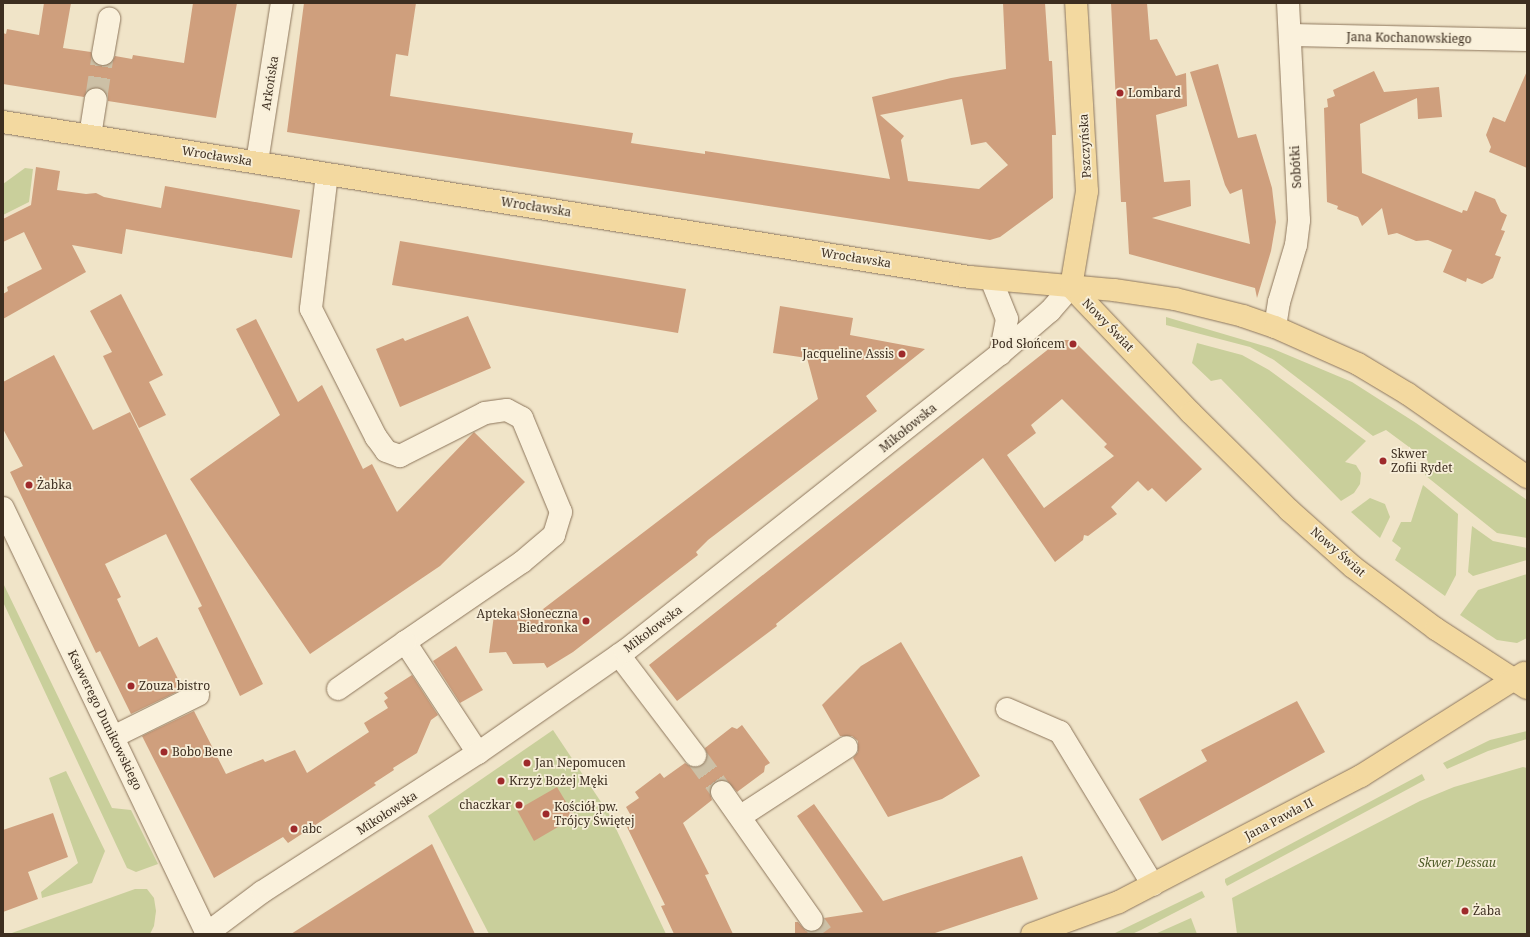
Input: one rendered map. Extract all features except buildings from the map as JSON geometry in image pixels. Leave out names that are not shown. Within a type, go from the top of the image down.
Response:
[{"type":"main road","name":"Pszczyńska","points":[[1070,287],[1087,191],[1076,3]]},
{"type":"main road","name":"Wrocławska","points":[[3,122],[991,279],[1070,287]]},
{"type":"main road","name":"Nowy Świat","points":[[1070,287],[1114,290],[1174,299],[1243,316],[1275,327],[1383,378],[1527,476]]},
{"type":"main road","name":"Nowy Świat","points":[[1070,287],[1191,414],[1289,510],[1353,567],[1436,630],[1522,680]]},
{"type":"main road","name":"Jana Pawła II","points":[[1032,934],[1119,902],[1153,885],[1361,776],[1522,680]]},
{"type":"street","name":"Arkońska","points":[[257,162],[282,3]]},
{"type":"street","name":"Sobótki","points":[[1275,327],[1279,302],[1296,245],[1299,220],[1291,35],[1288,3]]},
{"type":"street","points":[[103,54],[109,19]]},
{"type":"street","name":"Jana Kochanowskiego","points":[[1291,35],[1527,40]]},
{"type":"street","points":[[90,136],[96,99]]},
{"type":"street","points":[[327,174],[311,309],[376,437],[386,451],[400,456],[485,413],[507,410],[522,418],[561,512],[554,535],[522,562],[338,690]]},
{"type":"street","points":[[991,279],[1007,319],[1000,354]]},
{"type":"street","name":"Mikołowska","points":[[207,934],[262,892],[478,753],[619,655],[703,591],[1000,354],[1050,311],[1070,287]]},
{"type":"street","name":"Ksawerego Dunikowskiego","points":[[3,508],[114,737],[207,934]]},
{"type":"street","points":[[405,642],[478,753]]},
{"type":"street","points":[[619,655],[695,755]]},
{"type":"street","points":[[114,737],[198,695]]},
{"type":"street","points":[[1007,709],[1060,732],[1153,885]]},
{"type":"street","points":[[741,816],[847,747]]},
{"type":"street","points":[[722,792],[741,816],[812,920]]},
{"type":"green space","points":[[25,168],[33,169],[29,202],[3,215],[3,184]]},
{"type":"green space","points":[[1166,317],[1271,348],[1352,382],[1416,423],[1527,500],[1527,538],[1497,533],[1426,476],[1424,472],[1428,461],[1386,430],[1373,436],[1274,360],[1250,347],[1166,325]]},
{"type":"green space","points":[[1197,343],[1242,355],[1269,370],[1366,441],[1345,462],[1356,465],[1361,473],[1360,484],[1354,493],[1341,501],[1221,379],[1211,381],[1192,363]]},
{"type":"green space","points":[[1423,485],[1458,514],[1456,575],[1445,596],[1395,560],[1401,548],[1392,541],[1401,522],[1411,522]]},
{"type":"green space","points":[[1370,498],[1385,504],[1390,517],[1380,538],[1351,512]]},
{"type":"green space","points":[[1472,526],[1493,541],[1527,548],[1527,560],[1473,576],[1468,572]]},
{"type":"green space","points":[[1527,574],[1527,638],[1517,643],[1497,640],[1460,615],[1478,590]]},
{"type":"green space","points":[[3,583],[112,808],[131,810],[158,864],[136,872],[127,868],[3,602]]},
{"type":"green space","points":[[553,730],[609,814],[666,934],[489,934],[428,816]]},
{"type":"green space","points":[[1527,731],[1527,739],[1488,751],[1447,769],[1443,763],[1490,740]]},
{"type":"green space","name":"Skwer Dessau","points":[[1523,767],[1527,768],[1527,934],[1237,934],[1232,898],[1420,801],[1454,787]]},
{"type":"green space","points":[[66,771],[105,851],[92,883],[42,898],[41,892],[78,863],[49,778]]},
{"type":"green space","points":[[1422,774],[1425,780],[1227,886],[1225,879]]},
{"type":"green space","points":[[135,889],[147,889],[154,898],[156,911],[154,926],[150,934],[9,934]]},
{"type":"green space","points":[[1202,891],[1205,897],[1141,930],[1132,934],[1113,934]]},
{"type":"green space","points":[[1191,918],[1197,934],[1155,934]]},
{"type":"tunnel","points":[[96,99],[103,54]]},
{"type":"tunnel","points":[[695,755],[722,792]]},
{"type":"tunnel","points":[[812,920],[822,934]]},
{"type":"place","name":"Lombard","points":[[1120,93]]},
{"type":"place","name":"Pod Słońcem","points":[[1073,344]]},
{"type":"place","name":"Jacqueline Assis","points":[[902,354]]},
{"type":"place","name":"Skwer Zofii Rydet","points":[[1383,461]]},
{"type":"place","name":"Żabka","points":[[29,485]]},
{"type":"place","name":"Apteka Słoneczna Biedronka","points":[[586,621]]},
{"type":"place","name":"Zouza bistro","points":[[131,686]]},
{"type":"place","name":"Bobo Bene","points":[[164,752]]},
{"type":"place","name":"Jan Nepomucen","points":[[527,763]]},
{"type":"place","name":"Krzyż Bożej Męki","points":[[501,781]]},
{"type":"place","name":"chaczkar","points":[[519,805]]},
{"type":"place","name":"Kościół pw. Trójcy Świętej","points":[[546,814]]},
{"type":"place","name":"abc","points":[[294,829]]},
{"type":"place","name":"Żaba","points":[[1465,911]]}]
